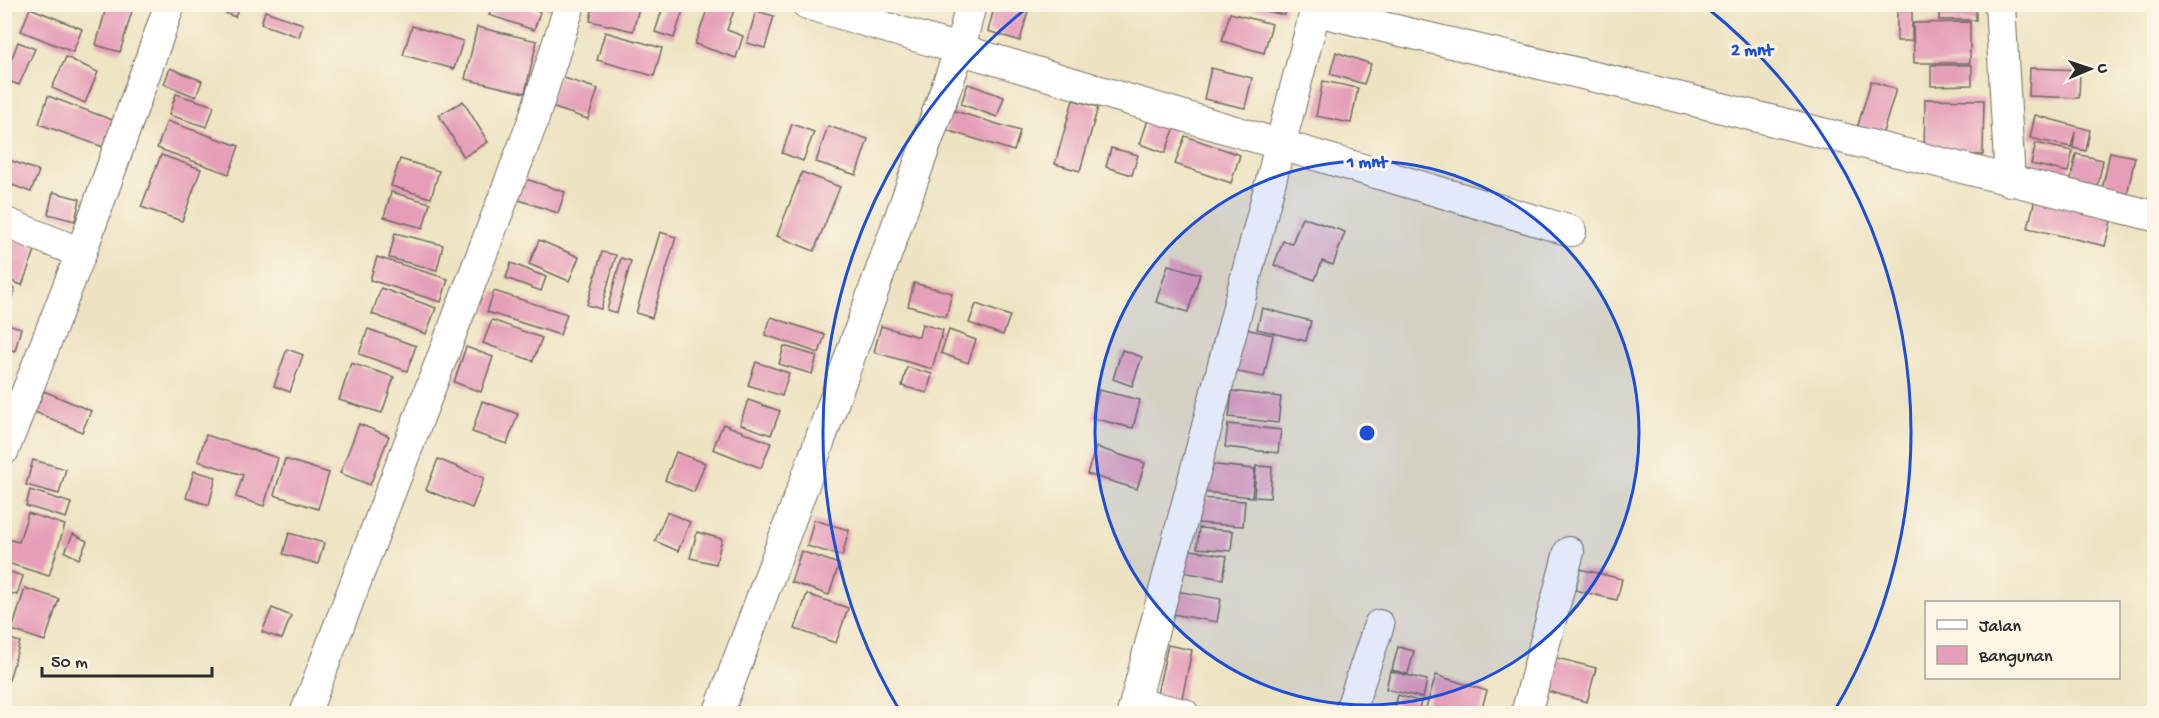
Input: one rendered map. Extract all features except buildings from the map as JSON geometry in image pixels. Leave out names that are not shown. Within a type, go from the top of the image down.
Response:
[{"type":"street","points":[[4,450],[81,253],[170,4]]},
{"type":"street","points":[[305,714],[533,121],[570,4]]},
{"type":"street","points":[[807,4],[1571,231]]},
{"type":"street","points":[[718,714],[810,468],[960,49],[971,4]]},
{"type":"street","points":[[2000,4],[2010,181]]},
{"type":"street","points":[[1184,714],[1133,708],[1316,8],[2154,216]]},
{"type":"street","points":[[4,222],[81,253]]},
{"type":"street","points":[[1526,714],[1569,552]]},
{"type":"street","points":[[1349,714],[1379,625]]}]
